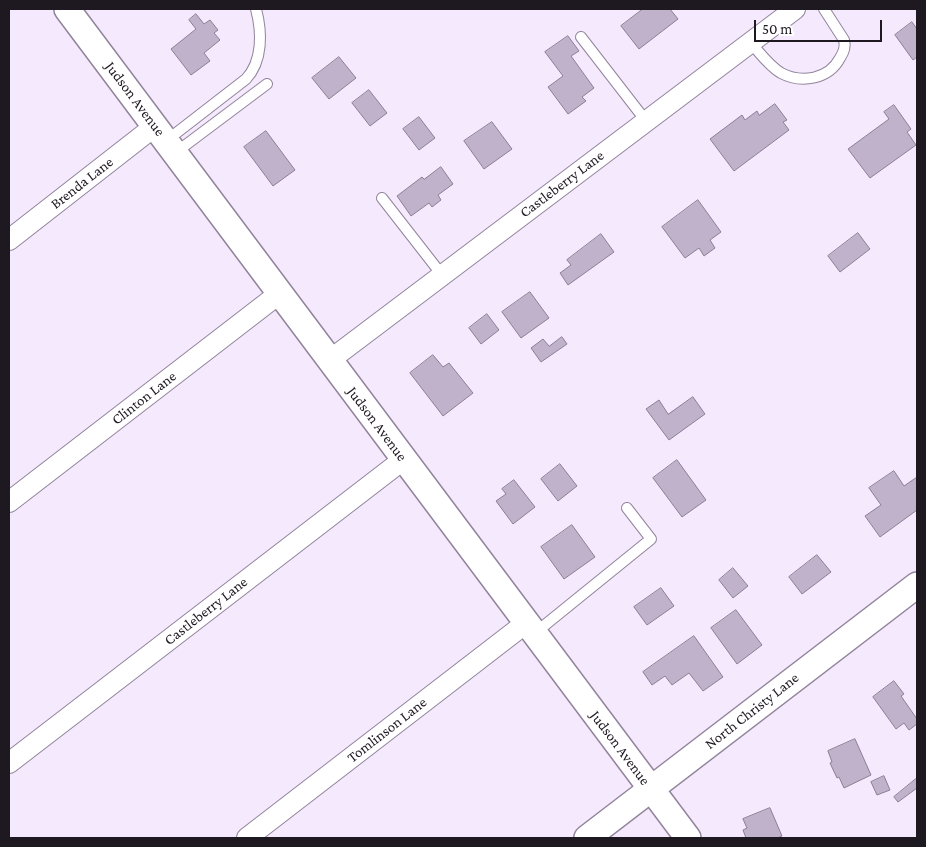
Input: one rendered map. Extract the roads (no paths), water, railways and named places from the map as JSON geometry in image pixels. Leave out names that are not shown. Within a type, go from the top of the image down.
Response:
[{"type":"street","name":"Judson Avenue","points":[[68,9],[688,838]]},
{"type":"street","name":"Castleberry Lane","points":[[330,360],[795,9]]},
{"type":"street","name":"Brenda Lane","points":[[9,240],[165,140]]},
{"type":"street","name":"Clinton Lane","points":[[9,502],[280,293]]},
{"type":"street","name":"Castleberry Lane","points":[[9,764],[404,459]]},
{"type":"street","name":"North Christy Lane","points":[[587,838],[917,585]]},
{"type":"street","name":"Tomlinson Lane","points":[[248,838],[530,628]]},
{"type":"lane","points":[[165,140],[246,79],[253,71],[258,57],[260,39],[259,20],[256,9]]},
{"type":"lane","points":[[750,42],[769,64],[782,73],[802,78],[817,78],[837,64],[845,46],[844,40],[824,9]]},
{"type":"lane","points":[[580,37],[646,121]]},
{"type":"lane","points":[[165,140],[267,84]]},
{"type":"lane","points":[[382,198],[442,275]]},
{"type":"lane","points":[[530,628],[651,539],[627,508]]}]
